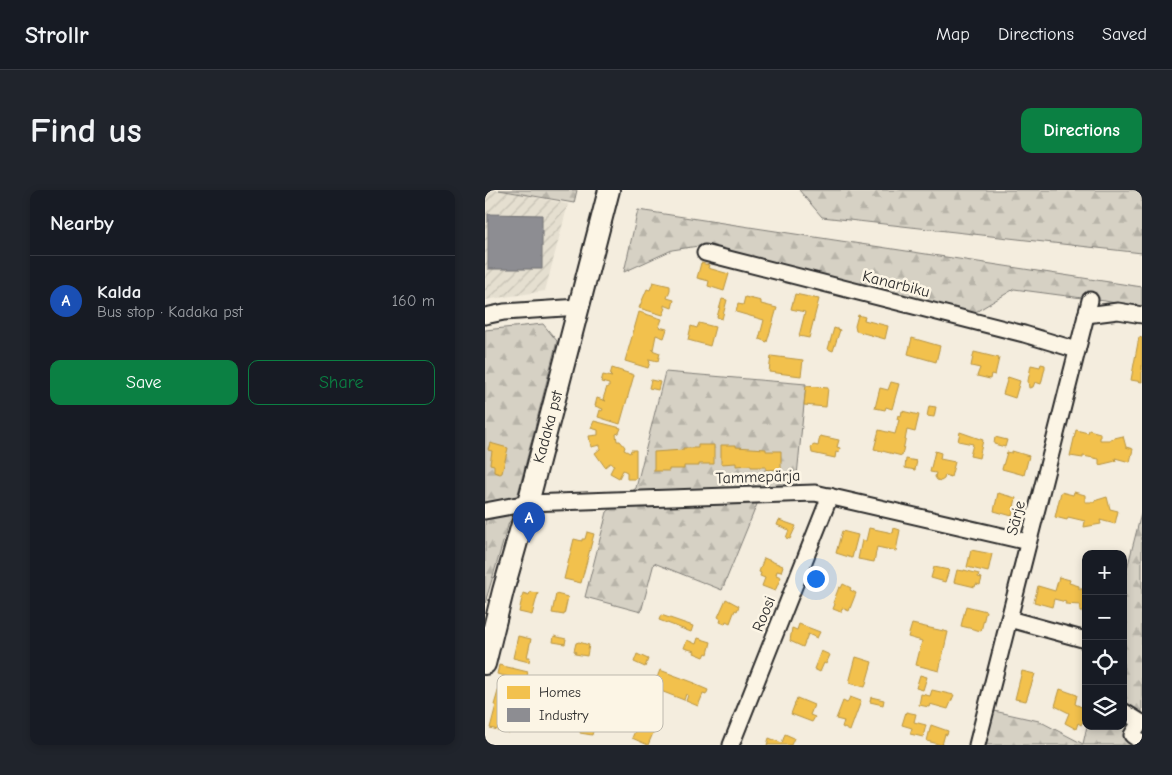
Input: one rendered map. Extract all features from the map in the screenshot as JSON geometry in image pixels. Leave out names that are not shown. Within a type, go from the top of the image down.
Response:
[{"type":"main road","name":"Kadaka pst","points":[[485,664],[609,190]]},
{"type":"street","name":"Kanarbiku","points":[[705,254],[1024,334],[1077,350]]},
{"type":"street","name":"Särje","points":[[977,745],[1091,300]]},
{"type":"street","points":[[485,316],[504,312],[579,307]]},
{"type":"street","points":[[1087,315],[1118,311],[1142,314]]},
{"type":"street","name":"Tammepärja","points":[[485,511],[528,503],[815,493],[1028,542]]},
{"type":"street","name":"Roosi","points":[[731,745],[830,496]]},
{"type":"street","points":[[1009,619],[1082,639]]},
{"type":"street","points":[[1127,714],[1141,723],[1132,735],[1142,742]]},
{"type":"shaded area","points":[[485,190],[501,190],[568,204],[545,291],[485,300]]},
{"type":"green space","points":[[499,190],[577,190],[574,203]]},
{"type":"green space","points":[[799,190],[1142,190],[1142,253],[822,217]]},
{"type":"green space","points":[[638,210],[1142,287],[1142,308],[1014,289],[974,313],[705,245],[672,250],[624,272]]},
{"type":"green space","points":[[543,324],[557,341],[511,521],[509,522],[485,603],[485,330]]},
{"type":"green space","points":[[665,372],[806,384],[796,486],[764,487],[722,590],[654,563],[641,612],[585,597],[607,512],[636,488]]},
{"type":"green space","points":[[1142,510],[1142,745],[985,745],[994,711],[1039,721],[1083,744],[1086,730],[1127,730],[1127,568]]},
{"type":"building: Homes","points":[[701,263],[709,265],[708,268],[729,274],[724,291],[708,286],[709,281],[697,278]]},
{"type":"building: Homes","points":[[653,282],[670,286],[667,298],[674,300],[672,308],[664,305],[664,308],[666,308],[663,315],[639,308],[647,289],[650,290]]},
{"type":"building: Homes","points":[[795,294],[819,299],[809,338],[799,336],[805,312],[791,309]]},
{"type":"building: Homes","points":[[745,297],[777,308],[767,342],[759,339],[764,320],[736,312],[738,304],[743,305]]},
{"type":"building: Homes","points":[[722,299],[727,300],[722,319],[717,317]]},
{"type":"building: Homes","points":[[639,312],[662,319],[659,327],[667,329],[664,338],[656,335],[652,350],[660,353],[658,361],[649,359],[648,368],[625,361]]},
{"type":"building: Homes","points":[[858,315],[865,317],[864,320],[888,326],[885,339],[856,331],[855,326]]},
{"type":"building: Homes","points":[[699,323],[715,327],[710,346],[688,340],[691,326],[697,328]]},
{"type":"building: Homes","points":[[834,328],[840,330],[833,351],[828,349]]},
{"type":"building: Homes","points":[[1139,337],[1142,338],[1142,382],[1131,380]]},
{"type":"building: Homes","points":[[912,338],[940,346],[936,362],[908,354]]},
{"type":"building: Homes","points":[[974,352],[999,358],[995,375],[991,374],[990,379],[977,376],[980,368],[971,366]]},
{"type":"building: Homes","points":[[771,356],[803,360],[801,376],[769,372]]},
{"type":"building: Homes","points":[[1041,364],[1045,365],[1045,368],[1041,384],[1035,382],[1033,387],[1029,388],[1028,381],[1031,365],[1040,367]]},
{"type":"building: Homes","points":[[612,368],[634,375],[620,424],[598,417],[600,410],[602,411],[603,409],[595,406],[597,398],[606,401],[603,399],[609,384],[601,382],[603,375],[612,377],[610,375]]},
{"type":"building: Homes","points":[[1008,377],[1020,381],[1015,398],[1003,394]]},
{"type":"building: Homes","points":[[651,380],[660,382],[658,390],[649,388]]},
{"type":"building: Homes","points":[[891,382],[899,384],[892,409],[886,407],[885,410],[875,408],[880,388],[888,390]]},
{"type":"building: Homes","points":[[806,386],[828,388],[826,407],[804,405]]},
{"type":"building: Homes","points":[[929,406],[936,407],[934,417],[927,416]]},
{"type":"building: Homes","points":[[902,411],[919,415],[915,432],[907,430],[902,456],[874,449],[879,430],[895,434],[899,420],[897,419],[898,415],[901,416]]},
{"type":"building: Homes","points":[[594,421],[621,428],[619,433],[616,434],[617,441],[620,441],[625,447],[624,450],[630,453],[631,450],[636,450],[636,479],[627,479],[627,472],[623,470],[619,478],[610,473],[614,465],[610,463],[605,467],[595,453],[600,449],[600,445],[591,447],[589,436],[598,435],[598,430],[591,428]]},
{"type":"building: Homes","points":[[1076,430],[1088,433],[1089,430],[1100,433],[1100,440],[1110,440],[1123,436],[1126,447],[1133,449],[1130,462],[1115,458],[1116,461],[1099,465],[1099,459],[1070,456]]},
{"type":"building: Homes","points":[[960,432],[983,440],[979,458],[970,456],[973,444],[958,441]]},
{"type":"building: Homes","points":[[820,436],[839,440],[837,447],[840,448],[839,453],[836,452],[835,458],[812,453],[811,447],[814,445],[818,446]]},
{"type":"building: Homes","points":[[995,437],[1007,440],[1005,447],[994,444]]},
{"type":"building: Homes","points":[[490,443],[508,448],[502,473],[500,474],[494,472],[494,465],[490,464],[492,451],[488,450]]},
{"type":"building: Homes","points":[[698,445],[714,445],[714,464],[684,466],[684,469],[669,469],[669,471],[654,471],[654,452],[698,448]]},
{"type":"building: Homes","points":[[721,445],[781,451],[781,469],[766,470],[766,467],[751,467],[751,465],[736,466],[736,463],[721,464]]},
{"type":"building: Homes","points":[[935,451],[941,453],[940,459],[955,462],[951,477],[945,475],[941,481],[935,477],[936,473],[930,472]]},
{"type":"building: Homes","points":[[1012,451],[1029,456],[1024,475],[1002,469],[1007,452],[1012,453]]},
{"type":"building: Homes","points":[[906,459],[917,461],[915,470],[905,468]]},
{"type":"building: Homes","points":[[1061,492],[1073,495],[1074,492],[1085,495],[1085,502],[1095,502],[1107,497],[1110,509],[1118,511],[1115,524],[1100,520],[1101,524],[1084,527],[1085,521],[1068,517],[1067,520],[1055,517]]},
{"type":"building: Homes","points":[[998,493],[1016,498],[1012,516],[994,511]]},
{"type":"building: Homes","points":[[779,520],[796,526],[790,539],[786,538],[789,530],[777,525]]},
{"type":"building: Homes","points":[[869,528],[893,533],[894,528],[900,530],[896,551],[877,547],[874,562],[858,559],[862,540],[866,541]]},
{"type":"building: Homes","points":[[842,531],[858,535],[852,558],[836,553]]},
{"type":"building: Homes","points":[[587,532],[594,534],[581,583],[564,579],[574,539],[582,541],[582,539],[585,539]]},
{"type":"building: Homes","points":[[971,550],[992,554],[988,572],[967,567]]},
{"type":"building: Homes","points":[[764,558],[783,566],[781,572],[777,571],[776,575],[781,577],[775,591],[762,586],[765,578],[760,576],[761,573],[759,572]]},
{"type":"building: Homes","points":[[934,567],[949,570],[945,582],[931,578]]},
{"type":"building: Homes","points":[[957,570],[979,574],[978,577],[982,578],[980,585],[976,584],[975,587],[954,582]]},
{"type":"building: Homes","points":[[1059,577],[1070,580],[1069,583],[1079,586],[1079,589],[1082,589],[1082,612],[1080,612],[1080,605],[1065,604],[1066,602],[1054,599],[1052,607],[1034,602],[1038,586],[1055,591]]},
{"type":"building: Homes","points":[[843,584],[856,593],[849,611],[842,608],[841,612],[833,609],[835,604],[833,603],[839,587],[841,588]]},
{"type":"building: Homes","points":[[530,592],[538,593],[532,615],[519,612],[523,593],[529,595]]},
{"type":"building: Homes","points":[[556,594],[568,597],[564,615],[552,613]]},
{"type":"building: Homes","points":[[726,599],[739,606],[737,611],[735,610],[730,623],[726,621],[725,624],[720,622],[721,619],[718,617]]},
{"type":"building: Homes","points":[[966,606],[986,611],[981,631],[961,626]]},
{"type":"building: Homes","points":[[661,615],[693,626],[691,632],[659,620]]},
{"type":"building: Homes","points":[[799,624],[820,632],[817,638],[808,634],[803,647],[790,641],[792,628],[797,630]]},
{"type":"building: Homes","points":[[912,624],[948,632],[939,671],[916,665],[922,641],[908,637]]},
{"type":"building: Homes","points":[[518,636],[531,639],[527,657],[530,657],[529,662],[513,658]]},
{"type":"building: Homes","points":[[554,636],[566,639],[565,644],[553,642]]},
{"type":"building: Homes","points":[[698,638],[711,642],[708,654],[706,653],[704,657],[694,653],[695,651],[684,648],[687,640],[696,644]]},
{"type":"building: Homes","points":[[576,643],[589,645],[587,656],[575,654]]},
{"type":"building: Homes","points":[[821,651],[830,655],[820,672],[814,669]]},
{"type":"building: Homes","points":[[637,654],[648,659],[645,667],[634,662]]},
{"type":"building: Homes","points":[[856,657],[872,662],[865,687],[849,683]]},
{"type":"building: Homes","points":[[499,665],[528,672],[527,675],[497,674]]},
{"type":"building: Homes","points":[[660,670],[708,690],[706,695],[703,694],[698,706],[686,701],[688,695],[686,694],[684,700],[663,692],[663,675],[658,675]]},
{"type":"building: Homes","points":[[1022,671],[1035,674],[1026,701],[1015,699]]},
{"type":"building: Homes","points":[[920,675],[927,677],[923,690],[916,688]]},
{"type":"building: Homes","points":[[1060,689],[1077,695],[1075,704],[1082,707],[1081,725],[1078,723],[1076,729],[1065,723],[1069,713],[1055,706]]},
{"type":"building: Homes","points":[[932,690],[954,695],[948,709],[930,704],[929,707],[919,705],[921,694],[930,696]]},
{"type":"building: Homes","points":[[497,695],[497,730],[490,728],[496,705],[494,705]]},
{"type":"building: Homes","points":[[850,697],[861,701],[850,731],[842,727],[844,721],[836,719],[843,701],[847,703]]},
{"type":"building: Homes","points":[[871,697],[884,700],[883,705],[870,702]]},
{"type":"building: Homes","points":[[797,698],[814,705],[810,715],[815,717],[812,722],[791,714]]},
{"type":"building: Homes","points":[[906,712],[916,714],[914,722],[926,725],[923,737],[910,734],[912,728],[902,725]]},
{"type":"building: Homes","points":[[931,725],[948,731],[947,735],[945,734],[942,745],[927,741]]},
{"type":"building: Homes","points":[[580,732],[593,732],[592,735]]},
{"type":"building: Homes","points":[[635,732],[653,732],[648,745],[632,738]]},
{"type":"building: Homes","points":[[785,734],[794,738],[791,745],[767,745],[769,738],[782,743]]},
{"type":"building: Industry","points":[[488,214],[542,215],[542,269],[488,269]]},
{"type":"place","name":"Kalda","points":[[529,543]]}]
